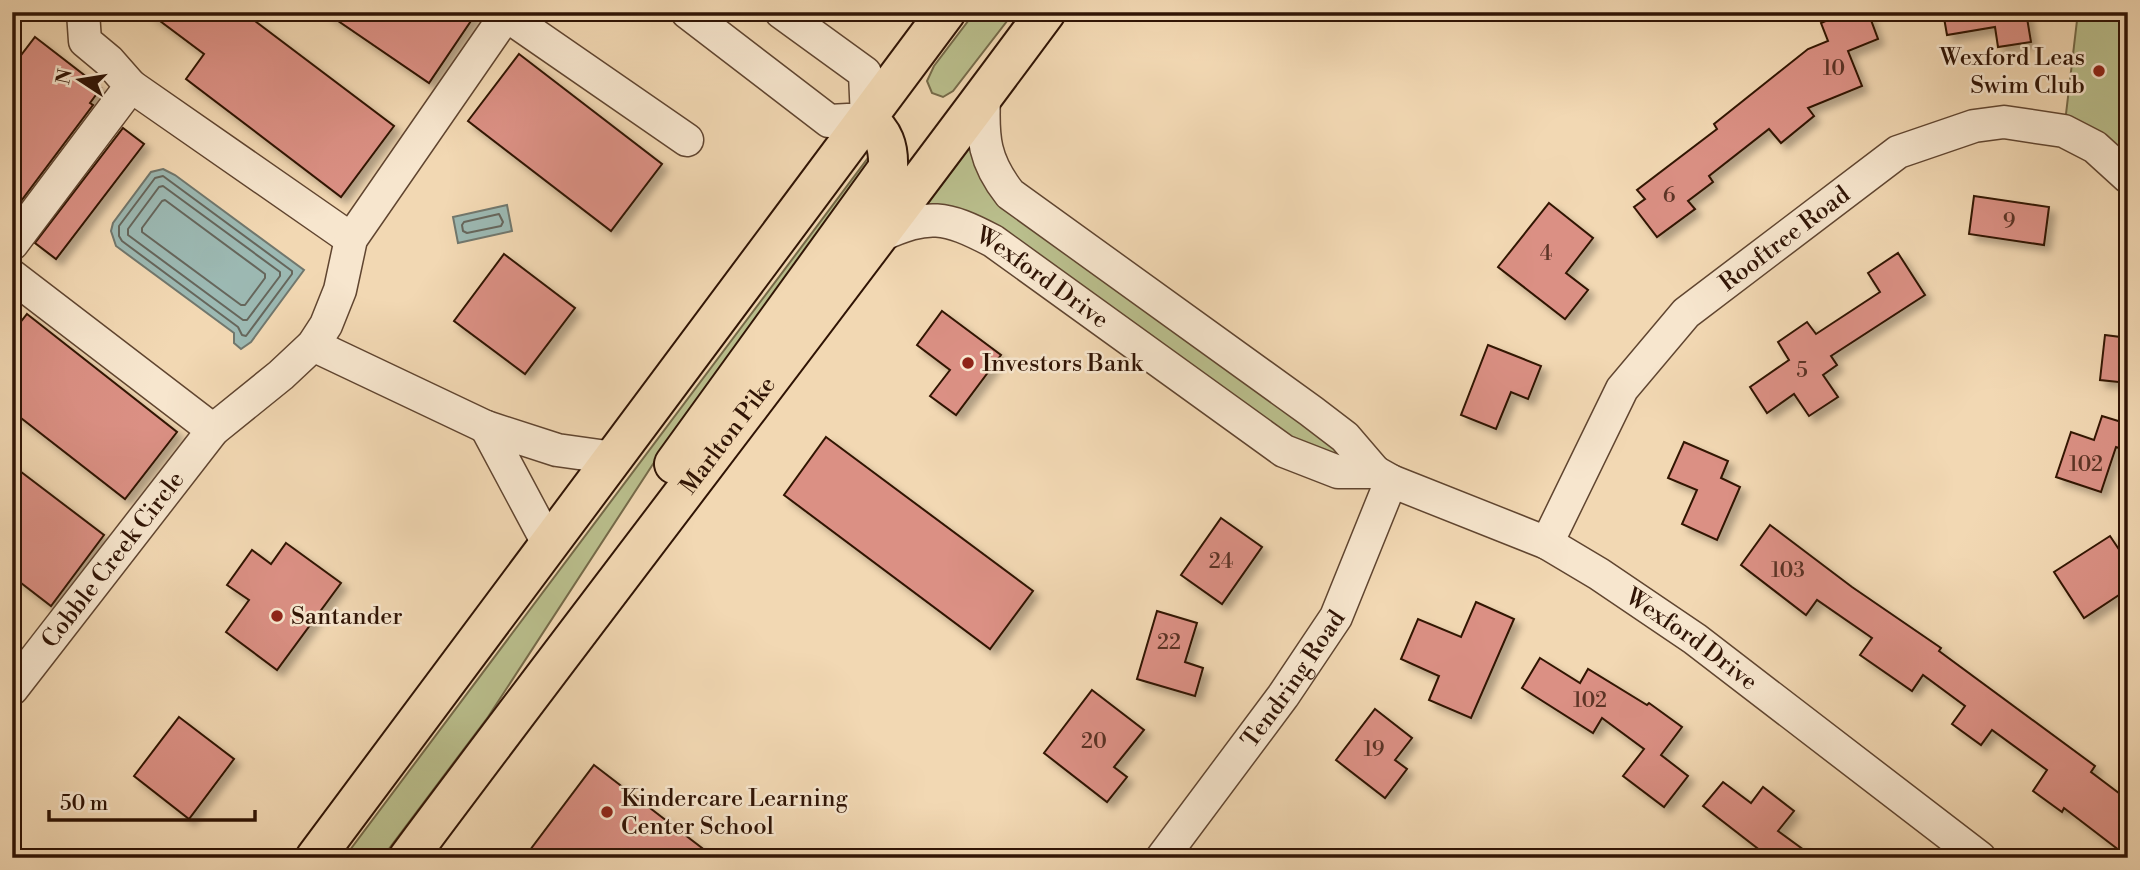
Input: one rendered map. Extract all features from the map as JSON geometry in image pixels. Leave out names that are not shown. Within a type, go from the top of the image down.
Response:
[{"type":"highway","points":[[315,858],[946,12]]},
{"type":"highway","name":"Marlton Pike","points":[[408,858],[540,679],[879,236],[1046,12]]},
{"type":"highway","points":[[540,679],[571,615],[600,566],[888,168],[886,140],[878,128],[867,119]]},
{"type":"street","points":[[83,12],[85,41],[109,61],[131,86],[351,239]]},
{"type":"street","points":[[687,12],[829,121],[867,119],[865,73],[781,12]]},
{"type":"street","name":"Cobble Creek Circle","points":[[12,690],[213,430],[281,375],[313,345],[326,325],[340,290],[351,239],[504,13],[687,140]]},
{"type":"street","points":[[12,244],[131,86]]},
{"type":"street","name":"Wexford Drive","points":[[984,97],[982,130],[986,153],[996,177],[1010,194],[1311,411],[1345,438],[1383,477]]},
{"type":"street","name":"Rooftree Road","points":[[1547,543],[1622,389],[1686,313],[1898,152],[1974,126],[2004,122],[2064,131],[2095,147],[2128,177]]},
{"type":"street","name":"Wexford Drive","points":[[879,236],[908,223],[938,219],[965,226],[993,241],[1284,451],[1338,472],[1383,477],[1547,543],[1599,574],[1695,639],[1980,858]]},
{"type":"street","points":[[12,276],[213,430]]},
{"type":"street","points":[[313,345],[486,427],[556,450],[614,458]]},
{"type":"street","points":[[486,427],[549,545]]},
{"type":"street","name":"Tendring Road","points":[[1162,858],[1283,696],[1336,617],[1383,477]]},
{"type":"green space","points":[[975,12],[1014,12],[953,91],[943,97],[932,93],[927,81],[934,66]]},
{"type":"green space","name":"Wexford Leas Swim Club","points":[[2078,12],[2128,12],[2128,177],[2064,131]]},
{"type":"green space","points":[[984,97],[996,177],[1345,437],[1338,472],[993,241],[908,223]]},
{"type":"green space","points":[[871,154],[875,155],[655,461],[488,717],[382,858],[344,858]]},
{"type":"water","points":[[163,169],[175,175],[304,270],[251,342],[241,349],[234,343],[234,333],[116,246],[111,231],[113,223],[151,172]]},
{"type":"water","points":[[507,205],[512,231],[458,243],[453,217]]},
{"type":"building","points":[[148,12],[243,12],[394,126],[341,197],[186,79],[204,54]]},
{"type":"building","points":[[325,12],[477,12],[429,83]]},
{"type":"building","points":[[1846,12],[1868,12],[1878,39],[1848,51],[1862,86],[1808,108],[1814,116],[1781,143],[1769,129],[1709,176],[1713,182],[1688,201],[1695,209],[1657,237],[1634,207],[1645,199],[1637,190],[1717,129],[1714,124],[1808,49],[1828,41],[1821,23]]},
{"type":"building","points":[[1943,12],[2026,12],[2031,42],[1998,47],[1995,27],[1947,35]]},
{"type":"building","points":[[35,37],[101,88],[90,103],[93,105],[12,213],[12,67]]},
{"type":"building","points":[[519,54],[662,164],[611,231],[468,121]]},
{"type":"building","points":[[123,128],[144,144],[56,259],[35,243]]},
{"type":"building","points":[[1974,196],[2049,207],[2044,245],[1969,234]]},
{"type":"building","points":[[1549,203],[1593,238],[1566,273],[1588,290],[1565,319],[1498,267]]},
{"type":"building","points":[[1898,253],[1925,295],[1831,356],[1837,365],[1823,375],[1838,397],[1809,416],[1794,394],[1767,413],[1750,387],[1789,360],[1778,342],[1807,322],[1816,334],[1880,292],[1868,273]]},
{"type":"building","points":[[504,254],[575,308],[525,374],[454,321]]},
{"type":"building","name":"Investors Bank","points":[[942,311],[1001,355],[956,415],[930,396],[950,370],[917,345]]},
{"type":"building","points":[[27,314],[177,432],[125,499],[12,411],[12,333]]},
{"type":"building","points":[[2105,335],[2128,338],[2128,383],[2100,380]]},
{"type":"building","points":[[1488,345],[1541,366],[1528,399],[1511,392],[1496,429],[1461,415]]},
{"type":"building","points":[[2102,416],[2128,424],[2128,451],[2116,447],[2101,492],[2056,477],[2071,432],[2094,440]]},
{"type":"building","points":[[826,437],[1033,591],[990,649],[784,495]]},
{"type":"building","points":[[1684,442],[1728,461],[1721,478],[1740,487],[1717,540],[1682,524],[1697,490],[1668,478]]},
{"type":"building","points":[[12,465],[104,535],[51,606],[12,576]]},
{"type":"building","points":[[1221,518],[1262,547],[1222,604],[1181,575]]},
{"type":"building","points":[[1770,525],[1852,587],[1941,648],[1939,651],[2095,766],[2091,772],[2128,800],[2128,857],[2064,808],[2062,812],[2033,791],[2047,770],[1992,730],[1981,745],[1952,724],[1965,706],[1923,675],[1912,691],[1860,655],[1872,638],[1817,600],[1806,615],[1741,565]]},
{"type":"building","points":[[2110,536],[2128,563],[2128,589],[2084,618],[2054,572]]},
{"type":"building","name":"Santander","points":[[286,543],[341,583],[277,670],[226,632],[249,600],[227,585],[252,550],[271,564]]},
{"type":"building","points":[[1476,602],[1514,619],[1471,718],[1429,700],[1439,676],[1401,659],[1418,619],[1461,637]]},
{"type":"building","points":[[1157,611],[1197,623],[1185,662],[1203,668],[1195,696],[1137,679]]},
{"type":"building","points":[[1540,658],[1580,683],[1588,669],[1647,705],[1649,703],[1682,727],[1661,755],[1688,776],[1664,807],[1623,776],[1644,749],[1602,718],[1593,733],[1522,688]]},
{"type":"building","points":[[1092,690],[1144,730],[1114,767],[1127,777],[1107,802],[1044,753]]},
{"type":"building","points":[[1375,709],[1412,738],[1395,760],[1407,769],[1385,798],[1336,760]]},
{"type":"building","points":[[179,717],[234,759],[189,819],[134,776]]},
{"type":"building","name":"Kindercare Learning Center School","points":[[594,765],[715,858],[524,858]]},
{"type":"building","points":[[1723,782],[1751,803],[1763,787],[1794,811],[1778,831],[1815,858],[1770,858],[1703,806]]},
{"type":"place","name":"Wexford Leas Swim Club","points":[[2099,71]]},
{"type":"place","name":"Investors Bank","points":[[968,363]]},
{"type":"place","name":"Santander","points":[[277,616]]},
{"type":"place","name":"Kindercare Learning Center School","points":[[607,812]]}]
